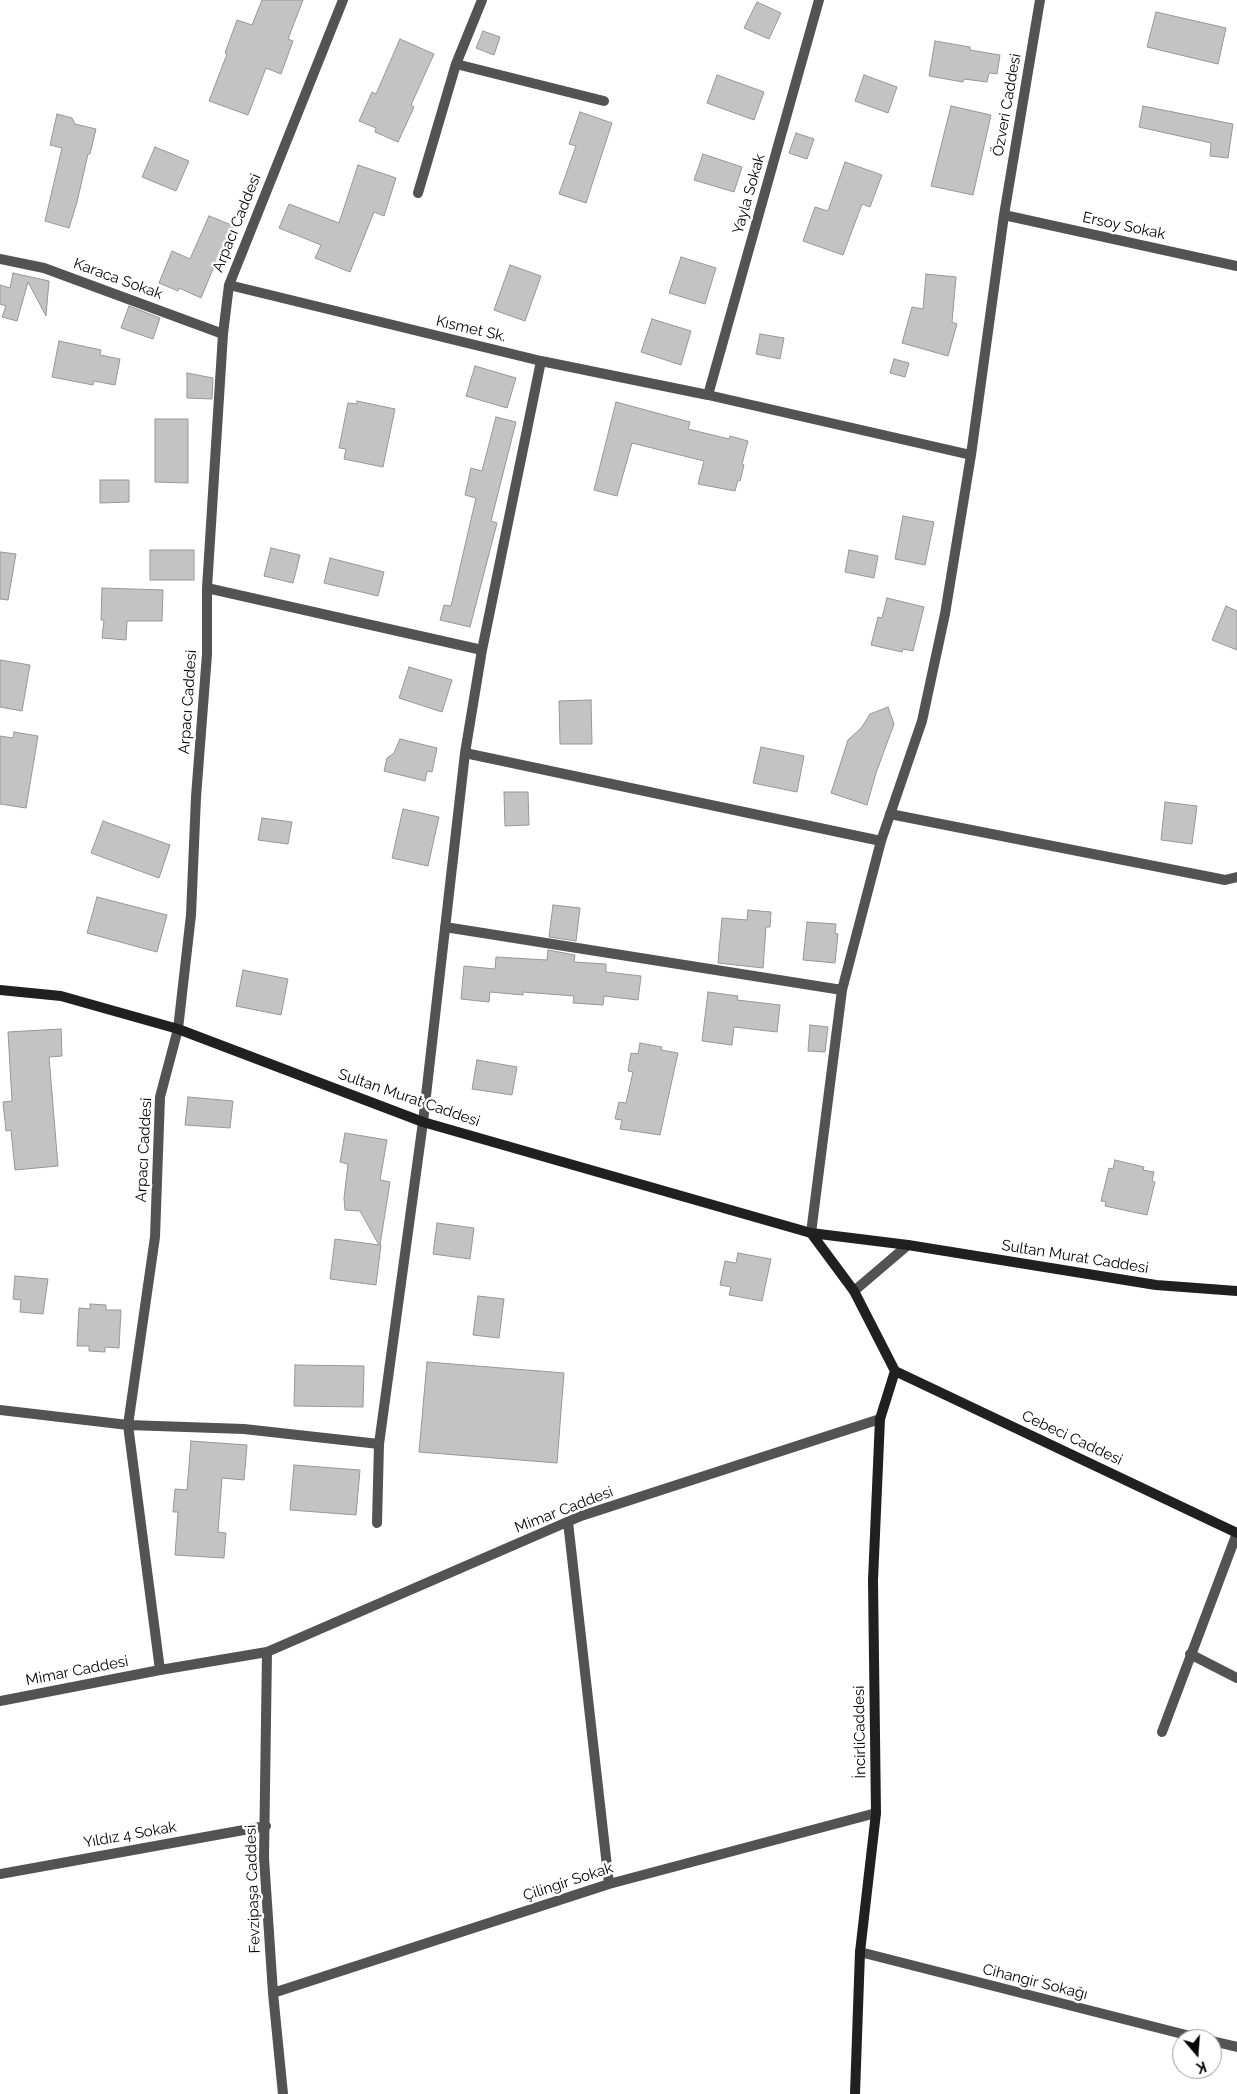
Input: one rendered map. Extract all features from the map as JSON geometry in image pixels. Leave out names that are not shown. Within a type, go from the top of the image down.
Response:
[{"type":"street","name":"Arpacı Caddesi","points":[[160,1670],[128,1424],[155,1237],[160,1097],[178,1029],[191,915],[196,797],[207,654],[207,588],[223,334],[229,285],[342,0]]},
{"type":"street","points":[[418,193],[456,64],[482,0]]},
{"type":"street","name":"Yayla Sokak","points":[[708,395],[818,0]]},
{"type":"street","name":"Özveri Caddesi","points":[[811,1233],[842,990],[881,841],[922,721],[945,614],[971,455],[1004,215],[1040,0]]},
{"type":"street","points":[[456,64],[604,101]]},
{"type":"street","name":"Ersoy Sokak","points":[[1004,215],[1237,266]]},
{"type":"street","name":"Karaca Sokak","points":[[0,258],[44,268],[223,334]]},
{"type":"street","name":"Kısmet Sk.","points":[[229,285],[541,361],[708,395],[971,455]]},
{"type":"street","points":[[376,1523],[379,1444],[423,1122],[465,753],[482,650],[541,361]]},
{"type":"street","points":[[207,588],[482,650]]},
{"type":"street","points":[[465,753],[881,841]]},
{"type":"street","points":[[890,814],[1225,880],[1237,877]]},
{"type":"street","points":[[445,927],[842,990]]},
{"type":"street","name":"Sultan Murat Caddesi","points":[[0,990],[61,996],[178,1029],[423,1122],[811,1233],[908,1245],[1156,1285],[1237,1290]]},
{"type":"street","points":[[811,1233],[854,1292],[895,1371]]},
{"type":"street","points":[[854,1292],[908,1245]]},
{"type":"street","name":"İncirliCaddesi","points":[[854,2094],[860,1952],[876,1813],[873,1580],[880,1419],[895,1371]]},
{"type":"street","name":"Cebeci Caddesi","points":[[895,1371],[1237,1533]]},
{"type":"street","points":[[0,1410],[128,1424],[244,1429],[379,1444]]},
{"type":"street","name":"Mimar Caddesi","points":[[0,1701],[160,1670],[267,1652],[568,1522],[880,1419]]},
{"type":"street","points":[[568,1522],[609,1884]]},
{"type":"street","points":[[1162,1732],[1237,1533]]},
{"type":"street","name":"Fevzipaşa Caddesi","points":[[267,1652],[266,1826],[264,1858],[273,1992],[283,2094]]},
{"type":"street","points":[[1190,1654],[1237,1678]]},
{"type":"street","name":"Çilingir Sokak","points":[[273,1992],[609,1884],[876,1813]]},
{"type":"street","name":"Yıldız 4 Sokak","points":[[0,1874],[266,1826]]},
{"type":"street","name":"Cihangir Sokağı","points":[[860,1952],[1172,2031]]},
{"type":"street","points":[[1222,2044],[1237,2048]]},
{"type":"building","points":[[262,0],[303,0],[288,39],[293,41],[281,74],[266,68],[248,115],[209,101],[227,54],[225,53],[237,20],[252,25]]},
{"type":"building","points":[[757,2],[781,13],[769,39],[744,28]]},
{"type":"building","points":[[1156,12],[1226,28],[1218,64],[1147,47]]},
{"type":"building","points":[[483,31],[500,37],[494,55],[476,48]]},
{"type":"building","points":[[400,39],[434,54],[411,105],[414,107],[398,142],[375,132],[376,128],[359,121],[372,92],[376,94]]},
{"type":"building","points":[[935,41],[970,47],[970,50],[1000,55],[997,74],[989,73],[987,82],[964,79],[963,82],[929,76]]},
{"type":"building","points":[[717,75],[764,92],[754,120],[707,103]]},
{"type":"building","points":[[864,75],[897,87],[888,113],[855,101]]},
{"type":"building","points":[[951,106],[991,115],[973,195],[931,186]]},
{"type":"building","points":[[1143,106],[1233,124],[1228,158],[1210,156],[1211,143],[1139,127]]},
{"type":"building","points":[[580,112],[612,123],[586,203],[559,194],[576,146],[569,144]]},
{"type":"building","points":[[57,114],[72,118],[75,124],[96,129],[69,228],[45,221],[62,148],[50,145]]},
{"type":"building","points":[[796,133],[814,139],[807,159],[789,153]]},
{"type":"building","points":[[155,147],[189,161],[176,191],[142,177]]},
{"type":"building","points":[[703,154],[742,167],[734,192],[694,180]]},
{"type":"building","points":[[845,162],[882,175],[870,207],[862,204],[843,255],[803,241],[815,207],[828,211]]},
{"type":"building","points":[[358,165],[396,178],[384,216],[374,212],[350,272],[315,258],[321,245],[279,228],[289,204],[339,223]]},
{"type":"building","points":[[209,216],[234,226],[223,253],[220,252],[201,298],[179,288],[178,291],[159,283],[172,251],[190,259]]},
{"type":"building","points":[[681,257],[716,268],[705,304],[669,293]]},
{"type":"building","points":[[510,265],[541,276],[525,321],[494,310]]},
{"type":"building","points":[[13,273],[49,281],[46,316],[28,282],[17,321],[2,317],[6,306],[0,304],[0,285],[10,288]]},
{"type":"building","points":[[926,274],[956,277],[952,322],[957,324],[948,356],[902,343],[912,307],[923,309]]},
{"type":"building","points":[[129,306],[160,318],[153,339],[121,328]]},
{"type":"building","points":[[652,319],[691,331],[681,365],[641,352]]},
{"type":"building","points":[[760,334],[784,338],[780,359],[756,354]]},
{"type":"building","points":[[59,341],[101,350],[100,355],[120,359],[115,385],[94,381],[93,385],[52,377]]},
{"type":"building","points":[[894,359],[909,363],[905,377],[890,373]]},
{"type":"building","points":[[475,366],[516,378],[507,408],[466,396]]},
{"type":"building","points":[[187,373],[213,378],[212,399],[187,398]]},
{"type":"building","points":[[357,401],[395,409],[383,467],[344,459],[346,449],[339,448],[348,403],[357,404]]},
{"type":"building","points":[[616,402],[690,422],[688,429],[729,439],[730,436],[748,441],[740,481],[738,480],[735,491],[698,484],[704,461],[632,443],[617,496],[594,490]]},
{"type":"building","points":[[496,417],[516,422],[491,521],[497,523],[470,627],[440,620],[444,605],[451,606],[476,498],[465,495],[471,468],[482,471]]},
{"type":"building","points":[[155,419],[188,419],[188,483],[155,482]]},
{"type":"building","points":[[100,480],[129,480],[129,502],[100,503]]},
{"type":"building","points":[[903,516],[934,522],[925,565],[895,559]]},
{"type":"building","points":[[271,548],[300,555],[293,583],[264,576]]},
{"type":"building","points":[[150,550],[194,550],[194,580],[150,580]]},
{"type":"building","points":[[849,550],[878,556],[874,578],[845,572]]},
{"type":"building","points":[[0,552],[16,554],[8,600],[0,599]]},
{"type":"building","points":[[330,558],[384,572],[378,596],[324,583]]},
{"type":"building","points":[[102,588],[163,590],[162,621],[127,621],[126,640],[102,638],[104,620],[101,620]]},
{"type":"building","points":[[887,598],[924,607],[913,651],[903,649],[902,652],[871,645],[878,617],[882,618]]},
{"type":"building","points":[[1226,606],[1237,611],[1237,650],[1212,640]]},
{"type":"building","points":[[0,660],[30,665],[22,711],[0,707]]},
{"type":"building","points":[[409,667],[452,680],[442,712],[399,698]]},
{"type":"building","points":[[591,700],[592,744],[560,744],[559,701]]},
{"type":"building","points":[[888,707],[894,724],[876,773],[867,805],[831,793],[848,740],[862,727],[870,714]]},
{"type":"building","points":[[14,732],[38,736],[26,808],[0,804],[0,736],[13,738]]},
{"type":"building","points":[[400,739],[437,748],[432,772],[427,771],[425,781],[384,771],[387,758],[394,753]]},
{"type":"building","points":[[761,747],[804,756],[797,792],[753,783]]},
{"type":"building","points":[[504,792],[528,792],[529,825],[505,826]]},
{"type":"building","points":[[1165,802],[1197,806],[1192,844],[1161,840]]},
{"type":"building","points":[[403,809],[439,817],[428,866],[392,858]]},
{"type":"building","points":[[262,818],[292,822],[288,844],[258,840]]},
{"type":"building","points":[[103,821],[170,845],[159,878],[91,853]]},
{"type":"building","points":[[97,897],[167,915],[157,952],[87,933]]},
{"type":"building","points":[[553,905],[580,908],[576,941],[549,937]]},
{"type":"building","points":[[748,910],[771,912],[770,927],[766,927],[763,968],[718,963],[722,918],[747,920]]},
{"type":"building","points":[[807,922],[836,924],[835,933],[838,934],[835,963],[803,960]]},
{"type":"building","points":[[548,950],[575,955],[574,962],[606,964],[606,972],[641,976],[638,1000],[604,996],[603,1005],[573,1003],[574,996],[523,992],[523,995],[490,992],[489,1002],[461,999],[464,966],[495,969],[496,957],[547,960]]},
{"type":"building","points":[[243,970],[288,979],[281,1015],[236,1006]]},
{"type":"building","points":[[708,992],[738,996],[737,1000],[780,1005],[777,1032],[734,1027],[732,1045],[702,1041]]},
{"type":"building","points":[[810,1025],[828,1027],[825,1052],[808,1051]]},
{"type":"building","points":[[61,1029],[62,1056],[49,1057],[58,1166],[15,1170],[11,1130],[6,1131],[3,1102],[12,1101],[8,1032]]},
{"type":"building","points":[[640,1043],[662,1047],[661,1050],[678,1053],[660,1135],[620,1129],[622,1120],[615,1119],[619,1102],[626,1103],[633,1072],[628,1071],[631,1053],[638,1054]]},
{"type":"building","points":[[477,1060],[517,1067],[512,1095],[472,1089]]},
{"type":"building","points":[[188,1097],[233,1101],[230,1128],[185,1125]]},
{"type":"building","points":[[345,1133],[387,1140],[380,1180],[390,1182],[376,1285],[330,1279],[335,1239],[379,1245],[360,1211],[345,1210],[344,1198],[348,1164],[340,1162]]},
{"type":"building","points":[[1115,1160],[1144,1167],[1143,1170],[1154,1172],[1152,1181],[1155,1182],[1147,1215],[1105,1206],[1106,1202],[1101,1201],[1109,1168],[1113,1169]]},
{"type":"building","points":[[437,1223],[474,1228],[470,1259],[433,1254]]},
{"type":"building","points":[[738,1253],[771,1259],[762,1301],[729,1295],[731,1287],[720,1285],[725,1261],[736,1263]]},
{"type":"building","points":[[15,1276],[48,1279],[43,1314],[20,1312],[21,1300],[13,1299]]},
{"type":"building","points":[[478,1296],[504,1299],[499,1338],[473,1335]]},
{"type":"building","points":[[90,1304],[106,1305],[106,1310],[121,1310],[119,1348],[105,1347],[105,1352],[89,1351],[89,1346],[77,1346],[79,1308],[90,1309]]},
{"type":"building","points":[[427,1362],[564,1373],[557,1463],[419,1452]]},
{"type":"building","points":[[295,1365],[364,1366],[363,1407],[294,1406]]},
{"type":"building","points":[[191,1441],[247,1445],[244,1480],[222,1478],[218,1532],[226,1533],[224,1558],[175,1555],[178,1512],[173,1512],[175,1489],[187,1490]]},
{"type":"building","points":[[294,1465],[360,1470],[356,1515],[290,1510]]}]
